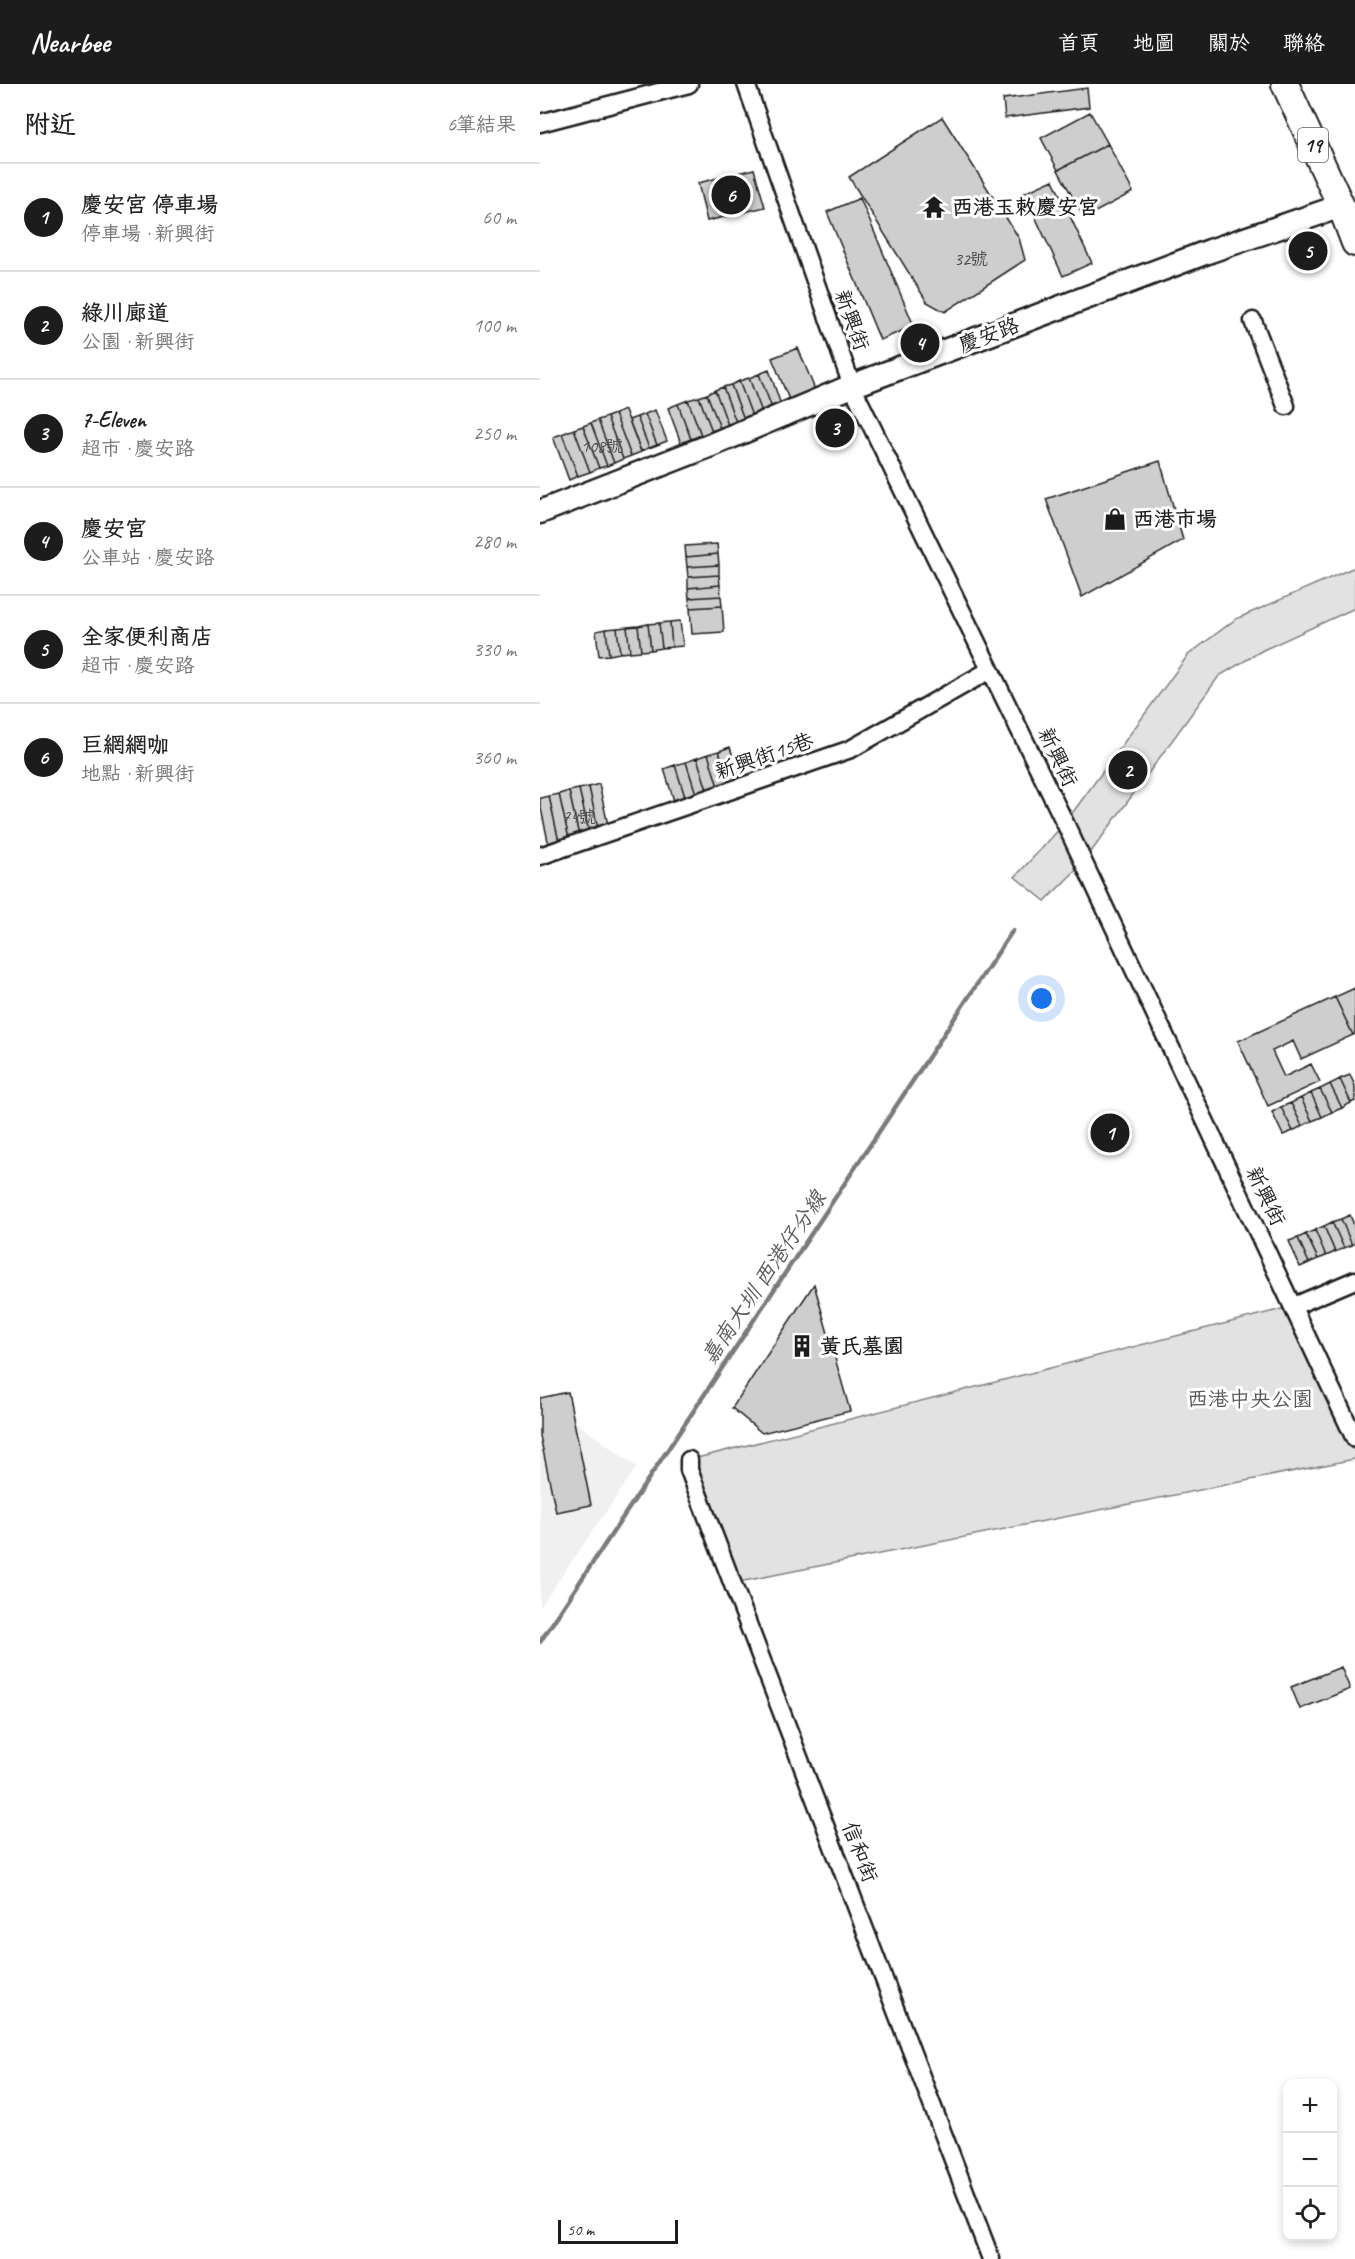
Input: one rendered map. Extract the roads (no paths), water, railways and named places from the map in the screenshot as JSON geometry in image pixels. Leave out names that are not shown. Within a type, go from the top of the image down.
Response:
[{"type":"main road","name":"19","points":[[1285,84],[1348,203],[1355,243]]},
{"type":"main road","name":"慶安路","points":[[540,512],[709,446],[852,386],[1210,251],[1348,203]]},
{"type":"street","points":[[540,123],[690,84]]},
{"type":"street","name":"新興街","points":[[746,84],[852,386],[1065,823],[1355,1439]]},
{"type":"street","points":[[1253,321],[1286,406]]},
{"type":"street","name":"新興街15巷","points":[[540,856],[852,749],[990,670]]},
{"type":"street","points":[[1294,1306],[1355,1280]]},
{"type":"street","name":"信和街","points":[[689,1460],[689,1470],[991,2259]]},
{"type":"waterway","name":"嘉南大圳 西港仔分線","points":[[540,1642],[1013,930]]},
{"type":"place","name":"巨網網咖","points":[[731,195]]},
{"type":"place","name":"西港玉敇慶安宮","points":[[934,207]]},
{"type":"place","name":"全家便利商店","points":[[1308,251]]},
{"type":"place","name":"慶安宮","points":[[920,343]]},
{"type":"place","name":"7-Eleven","points":[[835,428]]},
{"type":"place","name":"西港市場","points":[[1115,519]]},
{"type":"place","name":"綠川廊道","points":[[1128,770]]},
{"type":"place","name":"慶安宮 停車場","points":[[1110,1133]]},
{"type":"place","name":"黃氏墓園","points":[[802,1346]]},
{"type":"park label","name":"西港中央公園","points":[[1250,1399]]}]
